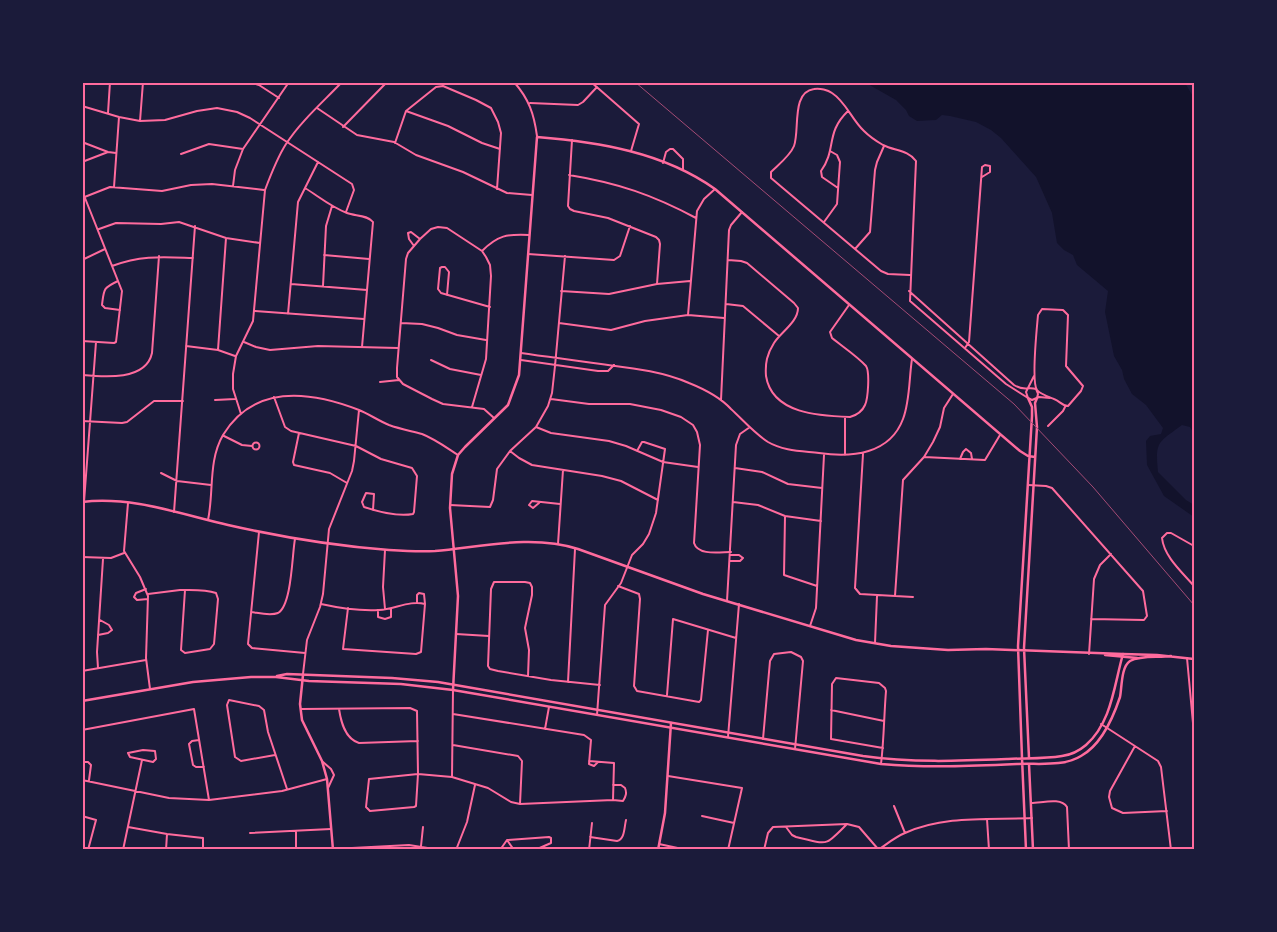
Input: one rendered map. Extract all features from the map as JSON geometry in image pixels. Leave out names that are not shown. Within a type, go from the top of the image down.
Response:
[{"type":"street","points":[[108,113],[110,82]]},
{"type":"street","points":[[140,121],[143,82]]},
{"type":"street","points":[[249,82],[279,98]]},
{"type":"street","points":[[233,186],[243,149],[289,82]]},
{"type":"street","points":[[241,414],[232,379],[236,356],[251,327],[254,311],[265,190],[272,171],[287,142],[342,82]]},
{"type":"street","points":[[343,127],[387,82]]},
{"type":"street","points":[[452,777],[453,690],[458,594],[450,505],[452,474],[458,455],[508,405],[520,375],[537,137],[530,103],[514,82]]},
{"type":"street","points":[[591,82],[639,124],[631,151]]},
{"type":"street","points":[[395,143],[406,111],[436,86],[443,86],[491,108],[501,133],[497,189]]},
{"type":"street","points":[[530,103],[578,105],[597,87]]},
{"type":"street","points":[[910,275],[884,273],[771,178],[770,175],[794,146],[800,102],[804,94],[815,89],[828,91],[839,98],[864,131],[884,146],[903,151],[913,157],[916,162],[910,301],[1006,384],[1032,400],[1052,398]]},
{"type":"street","points":[[82,106],[140,121],[165,120],[197,111],[217,108],[237,112],[260,124],[354,187],[346,212]]},
{"type":"street","points":[[317,108],[357,135],[395,143],[416,155],[463,172],[497,189],[532,195]]},
{"type":"street","points":[[406,111],[448,126],[482,143],[500,149]]},
{"type":"street","points":[[838,188],[820,174],[827,163],[834,128],[848,111]]},
{"type":"street","points":[[114,187],[119,117]]},
{"type":"street","points":[[537,137],[572,140],[631,151],[683,170],[699,178],[715,189],[1021,452],[1029,456],[1035,456]]},
{"type":"street","points":[[572,140],[568,206],[570,209],[608,218],[656,237],[659,240],[657,284]]},
{"type":"street","points":[[82,142],[108,152],[117,153]]},
{"type":"street","points":[[181,154],[209,144],[243,149]]},
{"type":"street","points":[[855,249],[870,232],[875,170],[884,146]]},
{"type":"street","points":[[662,163],[666,152],[673,149],[684,159],[683,170]]},
{"type":"street","points":[[824,222],[835,208],[838,188],[840,162],[837,155],[830,151]]},
{"type":"street","points":[[82,162],[108,152]]},
{"type":"street","points":[[288,314],[298,202],[318,162]]},
{"type":"street","points":[[965,348],[968,344],[983,165],[990,166],[990,172],[982,177]]},
{"type":"street","points":[[569,175],[617,184],[641,192],[666,202],[696,218]]},
{"type":"street","points":[[82,341],[116,342],[122,291],[84,198],[110,187],[162,190],[191,185],[233,186],[265,190]]},
{"type":"street","points":[[304,188],[332,206],[346,212],[370,218],[373,222],[362,347]]},
{"type":"street","points":[[688,314],[696,211],[715,189]]},
{"type":"street","points":[[323,286],[326,226],[332,206]]},
{"type":"street","points":[[721,400],[729,230],[742,212]]},
{"type":"street","points":[[98,229],[116,223],[161,224],[179,222],[226,238],[260,243]]},
{"type":"street","points":[[174,512],[195,226]]},
{"type":"street","points":[[528,254],[617,259],[620,256],[630,226]]},
{"type":"street","points":[[472,407],[482,375],[487,340],[490,307],[490,265],[482,251],[446,228],[438,227],[420,239],[406,259],[398,348],[397,368],[399,380],[403,384],[443,404],[487,410],[495,418]]},
{"type":"street","points":[[414,246],[407,236],[408,233],[411,232],[420,239]]},
{"type":"street","points":[[482,251],[500,237],[513,234],[529,235]]},
{"type":"street","points":[[218,350],[226,238]]},
{"type":"street","points":[[82,260],[105,249]]},
{"type":"street","points":[[112,266],[137,258],[159,256],[192,258]]},
{"type":"street","points":[[82,375],[121,376],[144,367],[151,358],[159,256]]},
{"type":"street","points":[[324,256],[370,259]]},
{"type":"street","points":[[450,505],[490,507],[493,500],[497,469],[510,451],[536,426],[548,406],[556,358],[565,256]]},
{"type":"street","points":[[728,260],[746,263],[798,308],[798,314],[779,336],[767,355],[765,364],[767,380],[775,396],[781,402],[799,411],[845,417],[856,415],[864,407],[867,400],[868,378],[866,367],[830,335],[831,329],[850,305]]},
{"type":"street","points":[[447,294],[449,272],[445,267],[442,267],[440,268],[438,289],[442,293],[490,307]]},
{"type":"street","points":[[118,281],[106,287],[102,305],[105,308],[121,310]]},
{"type":"street","points":[[562,290],[609,294],[657,284],[691,281]]},
{"type":"street","points":[[291,284],[368,290]]},
{"type":"street","points":[[909,292],[1015,386],[1024,390],[1033,388],[1065,406]]},
{"type":"street","points":[[726,304],[743,306],[779,336]]},
{"type":"street","points":[[1033,850],[1024,651],[1038,421],[1035,403],[1038,394],[1034,374],[1039,311],[1043,309],[1061,310],[1067,314],[1066,366],[1083,386],[1071,404],[1065,406],[1062,412],[1048,426]]},
{"type":"street","points":[[254,311],[365,319]]},
{"type":"street","points":[[559,323],[611,330],[645,321],[688,314],[725,318]]},
{"type":"street","points":[[400,323],[422,324],[458,335],[487,340]]},
{"type":"street","points":[[96,342],[84,502],[109,500],[128,502],[259,532],[327,544],[386,550],[423,552],[512,543],[558,544],[628,566],[703,594],[842,637],[875,643],[941,649],[1099,654],[1138,658],[1171,656]]},
{"type":"street","points":[[244,342],[270,350],[318,346],[398,348]]},
{"type":"street","points":[[186,346],[218,350],[236,356]]},
{"type":"street","points":[[521,354],[644,370],[680,379],[721,400],[768,442],[781,447],[824,454],[845,455],[863,454],[883,445],[892,437],[901,424],[907,400],[912,358]]},
{"type":"street","points":[[432,360],[450,369],[482,375]]},
{"type":"street","points":[[521,360],[555,366],[608,371],[614,366]]},
{"type":"street","points":[[1026,850],[1018,651],[1032,410],[1026,393],[1034,374]]},
{"type":"street","points":[[380,382],[399,380]]},
{"type":"street","points":[[895,596],[903,480],[924,457],[940,427],[944,408],[953,394]]},
{"type":"street","points":[[208,520],[214,459],[223,436],[241,414],[257,403],[274,397],[305,396],[359,410],[389,425],[423,435],[458,455]]},
{"type":"street","points":[[274,397],[285,427],[299,433],[356,446],[381,458],[412,468],[417,476],[414,512],[412,514],[386,513],[373,510],[362,505],[366,493],[374,494],[373,510]]},
{"type":"street","points":[[550,399],[589,404],[630,404],[661,410],[681,417],[693,425],[700,445],[695,547],[701,551],[739,555],[743,558],[740,561],[730,561]]},
{"type":"street","points":[[214,400],[236,400]]},
{"type":"street","points":[[82,421],[122,423],[127,422],[154,401],[183,401]]},
{"type":"street","points":[[359,410],[354,460],[348,483],[332,520],[327,544],[324,591],[309,634],[305,653],[301,709],[303,725],[322,761],[327,779],[333,849],[421,846],[440,850]]},
{"type":"street","points":[[845,417],[845,455]]},
{"type":"street","points":[[536,426],[551,433],[609,440],[663,462],[698,467]]},
{"type":"street","points":[[727,601],[738,439],[740,434],[750,427]]},
{"type":"street","points":[[299,433],[294,465],[330,473],[348,483]]},
{"type":"street","points":[[924,457],[985,460],[1000,434]]},
{"type":"street","points":[[223,436],[242,445],[252,446]]},
{"type":"street","points":[[597,715],[605,605],[618,586],[632,555],[643,544],[649,534],[658,500],[665,449],[642,442],[637,451]]},
{"type":"street","points":[[960,459],[966,449],[971,453],[972,460]]},
{"type":"street","points":[[510,451],[532,465],[622,481],[658,500]]},
{"type":"street","points":[[810,626],[815,610],[817,586],[824,454]]},
{"type":"street","points":[[863,454],[856,588],[860,594],[913,597]]},
{"type":"street","points":[[735,468],[762,472],[788,484],[822,488]]},
{"type":"street","points":[[558,544],[562,470]]},
{"type":"street","points":[[161,472],[177,480],[212,485]]},
{"type":"street","points":[[1027,484],[1052,488],[1143,591],[1147,616],[1144,620],[1091,619]]},
{"type":"street","points":[[128,502],[124,553],[148,594],[146,660],[150,689]]},
{"type":"street","points":[[733,502],[758,505],[785,516],[820,520]]},
{"type":"street","points":[[539,503],[560,504]]},
{"type":"street","points":[[785,516],[784,575],[817,586]]},
{"type":"street","points":[[259,532],[248,644],[250,646],[305,653]]},
{"type":"street","points":[[1194,546],[1171,533],[1164,535],[1162,538],[1165,550],[1194,586]]},
{"type":"street","points":[[251,612],[276,614],[282,610],[289,591],[295,538]]},
{"type":"street","points":[[568,682],[575,548]]},
{"type":"street","points":[[385,610],[383,585],[386,550]]},
{"type":"street","points":[[82,557],[115,557],[124,553]]},
{"type":"street","points":[[1089,654],[1096,574],[1100,565],[1111,554]]},
{"type":"street","points":[[98,668],[103,558]]},
{"type":"street","points":[[528,676],[529,650],[525,628],[532,587],[530,583],[526,582],[494,582],[492,584],[489,636],[488,666],[490,668],[528,676],[600,685]]},
{"type":"street","points":[[618,586],[638,594],[640,599],[634,689],[638,692],[699,702],[701,700],[708,630]]},
{"type":"street","points":[[146,589],[137,592],[134,596],[136,600],[148,599]]},
{"type":"street","points":[[148,594],[185,590],[213,591],[217,595],[214,645],[212,648],[185,653],[181,650],[185,590]]},
{"type":"street","points":[[348,608],[343,649],[419,654],[422,652],[426,597],[424,594],[419,593],[417,602]]},
{"type":"street","points":[[875,643],[877,595]]},
{"type":"street","points":[[321,604],[378,610],[391,609],[417,602],[425,604]]},
{"type":"street","points":[[728,738],[739,604]]},
{"type":"street","points":[[378,610],[378,617],[385,619],[391,617],[391,609]]},
{"type":"street","points":[[667,696],[673,619],[736,638]]},
{"type":"street","points":[[98,635],[112,630],[109,625],[100,620]]},
{"type":"street","points":[[456,634],[489,636]]},
{"type":"street","points":[[763,739],[770,661],[774,654],[791,652],[802,657],[795,750]]},
{"type":"street","points":[[1122,656],[1194,658]]},
{"type":"street","points":[[276,677],[287,674],[400,679],[454,685],[882,759],[932,762],[1060,756],[1074,752],[1089,741],[1101,724],[1114,695],[1122,656]]},
{"type":"street","points":[[82,700],[211,680],[276,677],[409,685],[453,690],[881,764],[937,767],[1030,764],[1066,762],[1078,758],[1095,744],[1106,727],[1118,700],[1125,667],[1129,662],[1138,658]]},
{"type":"street","points":[[1187,658],[1194,734]]},
{"type":"street","points":[[82,671],[146,660]]},
{"type":"street","points":[[881,764],[886,691],[879,683],[836,678],[832,684],[831,739],[882,748]]},
{"type":"street","points":[[275,756],[241,761],[235,757],[227,705],[229,700],[260,706],[264,710],[268,732],[287,790]]},
{"type":"street","points":[[545,729],[549,707]]},
{"type":"street","points":[[301,709],[414,709],[417,714],[418,741],[418,774],[417,802],[414,807],[367,810],[368,782],[371,778],[418,774],[452,777],[488,788],[511,802],[520,804],[623,801],[626,796],[625,788],[621,785],[614,785]]},
{"type":"street","points":[[339,709],[346,732],[353,741],[359,743],[418,741]]},
{"type":"street","points":[[82,730],[194,710],[209,800]]},
{"type":"street","points":[[831,710],[884,720]]},
{"type":"street","points":[[453,714],[584,735],[589,738],[591,744],[590,766],[594,766],[598,762]]},
{"type":"street","points":[[658,850],[664,815],[672,723]]},
{"type":"street","points":[[1101,724],[1158,761],[1161,767],[1171,850]]},
{"type":"street","points":[[199,740],[192,741],[189,744],[190,751],[193,765],[204,767]]},
{"type":"street","points":[[453,745],[518,756],[522,762],[520,804]]},
{"type":"street","points":[[1135,746],[1110,791],[1109,797],[1112,808],[1123,813],[1167,811]]},
{"type":"street","points":[[143,750],[155,751],[155,761],[142,760],[130,757],[128,754],[143,750]]},
{"type":"street","points":[[123,850],[142,760]]},
{"type":"street","points":[[322,761],[331,768],[334,775],[328,788]]},
{"type":"street","points":[[589,761],[614,763],[613,800]]},
{"type":"street","points":[[82,762],[88,762],[91,766],[89,781]]},
{"type":"street","points":[[668,776],[742,788],[728,850]]},
{"type":"street","points":[[82,780],[169,798],[209,800],[287,790],[327,779]]},
{"type":"street","points":[[456,850],[467,822],[476,784]]},
{"type":"street","points":[[1031,803],[1059,801],[1067,806],[1068,850]]},
{"type":"street","points":[[894,806],[905,833]]},
{"type":"street","points":[[82,816],[96,820],[88,850]]},
{"type":"street","points":[[702,816],[734,823]]},
{"type":"street","points":[[764,850],[768,833],[773,827],[847,824],[859,827],[878,850],[905,833],[942,822],[1032,818]]},
{"type":"street","points":[[988,819],[988,850]]},
{"type":"street","points":[[590,837],[620,840],[623,838],[626,820]]},
{"type":"street","points":[[589,850],[592,823]]},
{"type":"street","points":[[786,827],[796,837],[826,844],[847,824]]},
{"type":"street","points":[[128,826],[167,834],[203,838],[202,850]]},
{"type":"street","points":[[421,846],[423,827]]},
{"type":"street","points":[[250,833],[331,829]]},
{"type":"street","points":[[296,831],[296,850]]},
{"type":"street","points":[[166,850],[167,834]]},
{"type":"street","points":[[507,840],[551,838],[551,843],[535,850]]},
{"type":"street","points":[[500,850],[507,840]]},
{"type":"street","points":[[507,840],[514,850]]},
{"type":"street","points":[[659,844],[686,850]]},
{"type":"shaded area","points":[[866,83],[1185,83],[1194,98],[1194,434],[1190,427],[1182,425],[1160,444],[1157,462],[1158,472],[1186,500],[1194,505],[1194,517],[1164,496],[1147,465],[1146,441],[1150,436],[1161,434],[1163,428],[1146,405],[1132,394],[1114,356],[1105,312],[1108,291],[1077,265],[1073,255],[1057,243],[1052,213],[1036,177],[1001,138],[991,130],[976,122],[942,115],[936,120],[917,121],[909,116],[896,100]]},
{"type":"tram line","points":[[635,82],[1014,404],[1093,487],[1194,605]]}]
